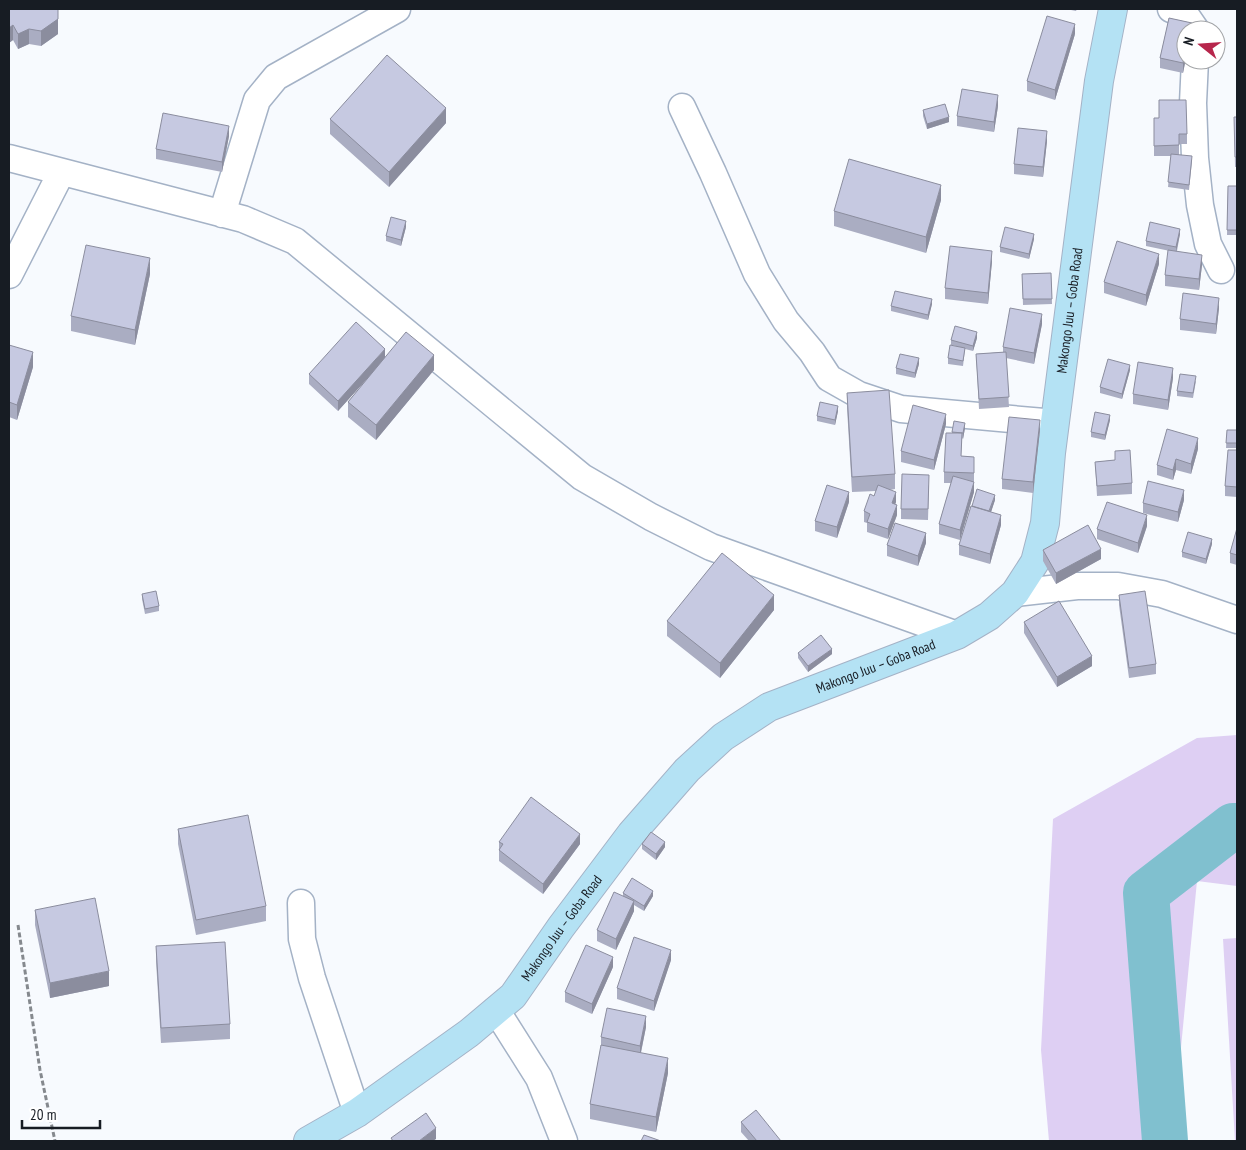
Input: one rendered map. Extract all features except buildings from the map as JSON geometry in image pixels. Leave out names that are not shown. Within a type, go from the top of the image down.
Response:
[{"type":"street","points":[[222,214],[257,100],[276,77],[397,9]]},
{"type":"street","name":"Makongo Juu – Goba Road","points":[[308,1141],[357,1113],[469,1033],[513,996],[560,927],[631,834],[687,770],[723,738],[769,707],[957,635],[989,616],[1015,593],[1035,562],[1045,523],[1051,454],[1099,82],[1113,9]]},
{"type":"street","points":[[1171,9],[1184,14],[1188,20]]},
{"type":"street","points":[[1195,70],[1193,103],[1195,158],[1200,205],[1208,244],[1221,270]]},
{"type":"street","points":[[682,107],[757,274],[786,321],[812,352],[829,378],[859,395],[901,409],[1055,423]]},
{"type":"street","points":[[9,158],[243,219],[295,241],[582,477],[651,517],[711,547],[957,635]]},
{"type":"street","points":[[9,275],[61,173]]},
{"type":"street","points":[[1015,593],[1077,586],[1118,586],[1162,594],[1237,620]]},
{"type":"street","points":[[301,903],[302,939],[312,978],[357,1113]]},
{"type":"street","points":[[496,1010],[539,1078],[564,1141]]},
{"type":"path","points":[[18,925],[40,1070],[55,1141]]},
{"type":"shaded area","points":[[1237,735],[1237,886],[1197,881],[1172,1141],[1049,1141],[1041,1050],[1053,819],[1197,738]]},
{"type":"shaded area","points":[[1237,938],[1237,1141],[1235,1141],[1223,939]]},
{"type":"waterway","points":[[1165,1141],[1146,893],[1233,826],[1237,826]]}]
